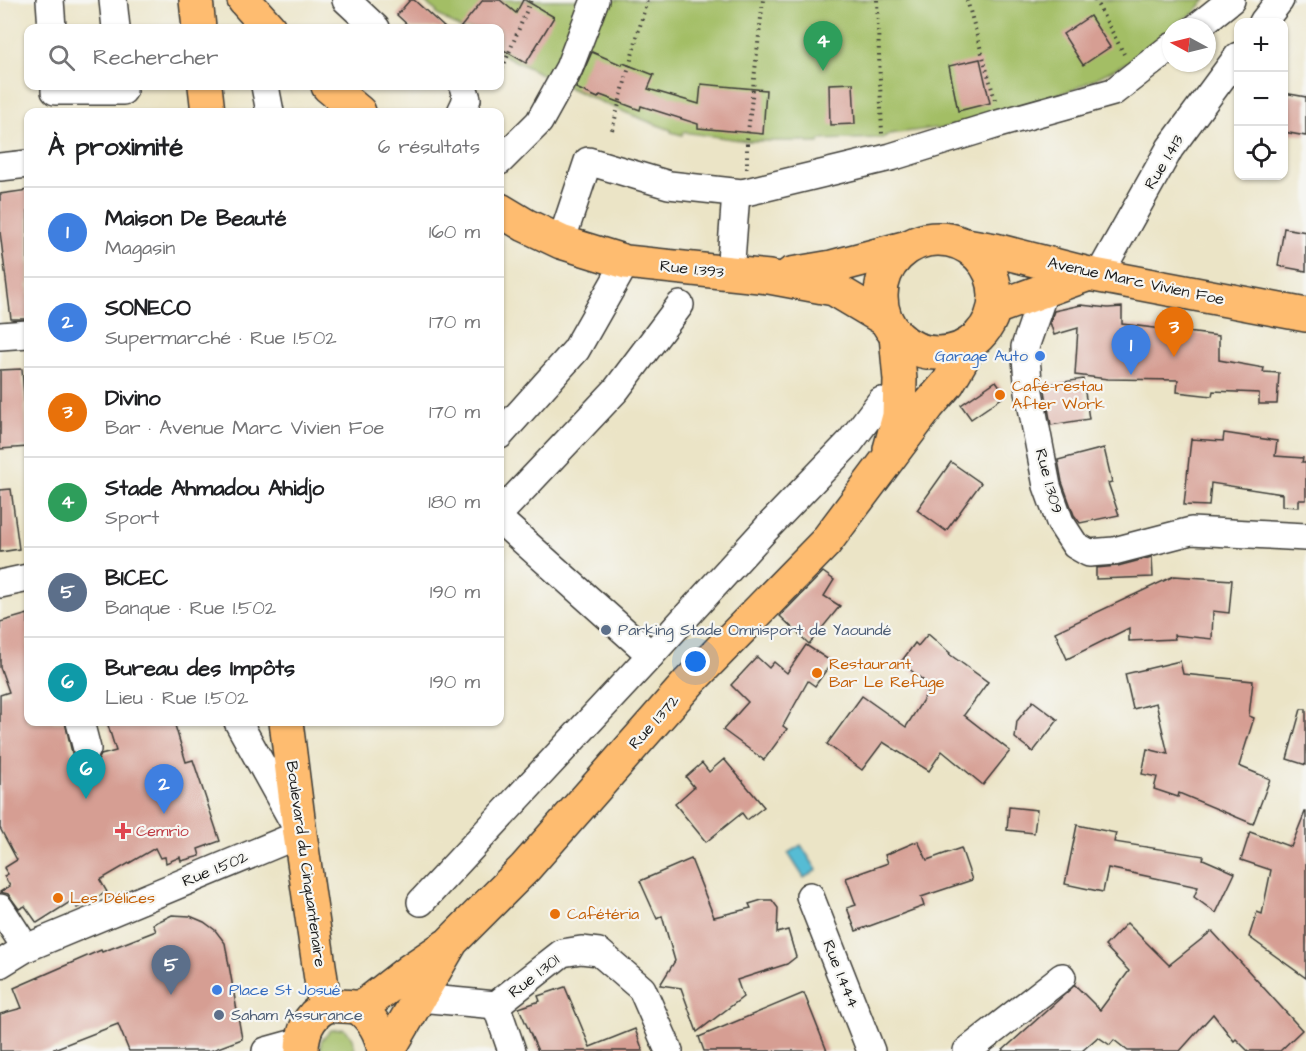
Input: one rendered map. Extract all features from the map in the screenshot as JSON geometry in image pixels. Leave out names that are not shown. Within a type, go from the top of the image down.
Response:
[{"type":"main road","points":[[196,0],[199,24]]},
{"type":"main road","points":[[244,0],[265,24]]},
{"type":"main road","points":[[205,90],[208,108]]},
{"type":"main road","points":[[333,90],[354,108]]},
{"type":"main road","name":"Rue 1.393","points":[[504,212],[561,242],[626,262],[769,277],[834,289],[860,302],[891,328]]},
{"type":"main road","points":[[769,277],[832,267],[930,239],[943,238],[966,245],[978,254],[990,272],[996,293],[994,308],[987,327],[972,342],[953,351],[933,353],[913,348],[891,328]]},
{"type":"main road","name":"Avenue Marc Vivien Foe","points":[[966,245],[1094,274],[1306,315]]},
{"type":"main road","points":[[887,462],[899,416],[900,380],[891,328],[882,307],[881,293],[883,279],[889,267],[908,247]]},
{"type":"main road","points":[[994,308],[1094,274]]},
{"type":"main road","name":"Rue 1.372","points":[[386,1051],[452,941],[525,868],[689,682],[825,543],[928,406],[948,383],[972,342]]},
{"type":"main road","name":"Boulevard du Cinquantenaire","points":[[286,726],[326,1006]]},
{"type":"main road","points":[[360,1009],[452,941]]},
{"type":"main road","points":[[302,1046],[306,1025],[313,1014],[326,1006],[358,1007],[371,1017],[382,1036],[386,1051]]},
{"type":"street","points":[[50,0],[52,24]]},
{"type":"street","points":[[113,0],[116,24]]},
{"type":"street","points":[[346,0],[372,24]]},
{"type":"street","points":[[504,157],[539,122],[569,68],[595,0]]},
{"type":"street","points":[[1208,18],[1231,0]]},
{"type":"street","points":[[1266,18],[1280,0]]},
{"type":"street","points":[[561,242],[588,161],[669,185],[736,193],[748,192],[891,157],[1113,92],[1162,54]]},
{"type":"street","name":"Rue 1.413","points":[[1094,274],[1170,148],[1234,63]]},
{"type":"street","points":[[55,90],[55,92],[123,96]]},
{"type":"street","points":[[266,90],[269,108]]},
{"type":"street","points":[[463,108],[467,99],[464,90]]},
{"type":"street","points":[[0,167],[24,164]]},
{"type":"street","points":[[730,274],[736,193]]},
{"type":"street","points":[[504,431],[576,350],[626,262]]},
{"type":"street","name":"Rue 1.309","points":[[1045,289],[1025,347],[1029,392],[1047,486],[1060,522],[1075,545],[1089,553],[1114,551],[1191,531],[1306,537]]},
{"type":"street","points":[[504,509],[616,390],[680,305]]},
{"type":"street","points":[[0,336],[24,334]]},
{"type":"street","points":[[421,902],[850,442],[881,402]]},
{"type":"street","points":[[504,524],[651,655]]},
{"type":"street","points":[[0,584],[24,579]]},
{"type":"street","points":[[81,726],[87,749]]},
{"type":"street","points":[[240,726],[300,834]]},
{"type":"street","name":"Rue 1.502","points":[[0,964],[26,948],[300,834]]},
{"type":"street","name":"Rue 1.444","points":[[810,897],[871,1051]]},
{"type":"street","points":[[0,908],[26,948]]},
{"type":"street","name":"Rue 1.301","points":[[419,998],[495,1005],[562,953],[582,950],[599,952],[642,990],[669,1051]]},
{"type":"street","points":[[967,1051],[1062,977]]},
{"type":"street","points":[[495,1005],[512,1051]]},
{"type":"street","points":[[266,1051],[302,1046]]},
{"type":"path","points":[[504,64],[531,0]]},
{"type":"path","points":[[612,130],[647,0]]},
{"type":"path","points":[[747,141],[763,0]]},
{"type":"path","points":[[877,0],[882,138]]},
{"type":"path","points":[[967,0],[996,104]]},
{"type":"path","points":[[1095,0],[1128,62]]},
{"type":"green space","points":[[422,0],[1206,0],[1196,12],[1186,18],[1162,18],[1162,36],[1128,62],[1075,89],[937,130],[936,128],[890,134],[882,138],[820,140],[819,143],[747,141],[671,132],[671,130],[584,94],[504,55],[504,24],[453,24],[436,14],[437,12]]},
{"type":"green space","points":[[344,1029],[353,1038],[355,1051],[321,1051],[321,1041],[331,1030]]},
{"type":"water","points":[[801,845],[817,870],[804,878],[788,853]]},
{"type":"building","points":[[410,0],[414,0],[441,24],[407,24],[397,15]]},
{"type":"building","points":[[483,0],[500,0],[516,13],[525,0],[554,17],[526,63],[504,50],[504,24],[463,24]]},
{"type":"building","points":[[1090,16],[1110,47],[1083,65],[1063,34]]},
{"type":"building","points":[[592,52],[654,75],[648,89],[699,104],[701,84],[766,90],[763,134],[698,128],[698,124],[641,106],[640,110],[600,95],[598,98],[576,88]]},
{"type":"building","points":[[980,59],[990,103],[958,111],[949,66]]},
{"type":"building","points":[[853,83],[855,124],[830,125],[829,84]]},
{"type":"building","points":[[1288,94],[1306,97],[1306,136],[1288,133]]},
{"type":"building","points":[[24,191],[24,319],[11,319],[0,232],[0,194]]},
{"type":"building","points":[[1284,228],[1306,232],[1306,271],[1278,266]]},
{"type":"building","points":[[1081,305],[1122,307],[1122,324],[1219,336],[1219,360],[1264,368],[1263,372],[1279,373],[1277,404],[1259,404],[1259,393],[1213,391],[1212,396],[1177,392],[1178,380],[1108,379],[1075,375],[1078,328],[1054,335],[1050,322],[1054,311]]},
{"type":"building","points":[[22,369],[24,447],[0,449],[0,370]]},
{"type":"building","points":[[1083,379],[1089,419],[1051,425],[1044,385]]},
{"type":"building","points":[[996,381],[1006,395],[971,419],[961,405]]},
{"type":"building","points":[[1224,433],[1277,441],[1275,456],[1303,458],[1302,462],[1306,462],[1306,500],[1299,500],[1299,507],[1282,506],[1282,494],[1211,483],[1209,506],[1184,505],[1191,439],[1223,441]]},
{"type":"building","points":[[1104,448],[1112,482],[1108,483],[1119,515],[1080,523],[1074,515],[1062,482],[1058,460]]},
{"type":"building","points":[[951,462],[981,483],[946,531],[917,510]]},
{"type":"building","points":[[11,489],[19,549],[0,552],[0,490]]},
{"type":"building","points":[[1152,557],[1153,577],[1096,579],[1096,568],[1118,566]]},
{"type":"building","points":[[823,572],[834,580],[824,596],[840,606],[809,644],[780,616]]},
{"type":"building","points":[[1174,576],[1232,580],[1229,613],[1213,611],[1212,639],[1174,635],[1175,639],[1129,641],[1129,628],[1067,659],[1055,632]]},
{"type":"building","points":[[24,615],[24,726],[66,726],[75,760],[82,764],[90,764],[98,761],[101,755],[116,751],[108,726],[175,726],[186,762],[193,760],[220,841],[198,849],[200,856],[181,861],[180,857],[166,863],[165,857],[160,858],[155,848],[100,880],[107,892],[77,908],[73,900],[37,923],[25,906],[19,909],[8,894],[0,892],[10,886],[4,876],[8,874],[4,868],[17,860],[0,828],[0,695],[9,692],[0,667],[0,622]]},
{"type":"building","points":[[928,634],[949,654],[988,682],[964,715],[1010,751],[983,785],[942,751],[929,771],[883,742],[862,770],[827,744],[862,696],[906,727],[931,687],[901,662],[915,643],[918,646]]},
{"type":"building","points":[[806,645],[832,662],[815,686],[808,681],[783,726],[787,729],[764,760],[723,730],[748,702],[731,685],[757,657],[769,668],[774,662],[787,673]]},
{"type":"building","points":[[1180,661],[1183,674],[1253,681],[1249,716],[1254,718],[1239,766],[1270,779],[1253,824],[1179,793],[1178,797],[1154,789],[1157,777],[1142,774],[1147,749],[1168,754],[1156,703],[1133,709],[1125,674]]},
{"type":"building","points":[[1033,701],[1058,720],[1033,752],[1015,738],[1017,721]]},
{"type":"building","points":[[1301,709],[1306,709],[1306,765],[1287,759]]},
{"type":"building","points":[[724,759],[764,807],[747,820],[742,813],[706,842],[675,804],[694,787],[686,777],[702,763],[709,772]]},
{"type":"building","points":[[1009,807],[1037,810],[1034,833],[1007,830]]},
{"type":"building","points":[[1305,812],[1306,978],[1249,937],[1257,912],[1262,914],[1271,870],[1241,860],[1250,832],[1291,847]]},
{"type":"building","points":[[1077,825],[1116,833],[1114,842],[1204,856],[1203,859],[1235,873],[1216,913],[1194,897],[1198,887],[1108,868],[1103,892],[1065,884]]},
{"type":"building","points":[[918,841],[927,860],[961,848],[972,880],[921,897],[924,906],[856,931],[847,908],[856,905],[846,878],[888,863],[885,855]]},
{"type":"building","points":[[691,859],[714,917],[751,908],[749,904],[762,900],[772,900],[778,908],[777,933],[788,930],[796,957],[787,964],[737,980],[743,997],[697,1032],[681,988],[660,985],[675,961],[662,916],[657,919],[640,881]]},
{"type":"building","points":[[172,915],[190,916],[204,922],[215,930],[225,943],[242,1039],[210,1051],[129,1051],[118,1024],[49,1051],[0,1051],[0,1014],[22,1008],[14,988],[101,950],[102,952],[156,931],[153,924]]},
{"type":"building","points":[[1127,923],[1169,965],[1212,931],[1302,1030],[1280,1051],[1248,1051],[1236,1039],[1234,1041],[1213,1014],[1180,1051],[1128,1051],[1114,1040],[1110,1045],[1098,1037],[1082,1051],[1002,1051],[1075,985],[1100,1010],[1129,971],[1105,946]]},
{"type":"building","points":[[565,987],[590,1047],[635,1029],[643,1051],[538,1051],[519,1008],[540,1001],[538,996]]},
{"type":"building","points":[[804,993],[827,1051],[704,1051],[699,1037]]},
{"type":"place","name":"Stade Ahmadou Ahidjo","points":[[823,71]]},
{"type":"place","name":"Garage Auto","points":[[1040,356]]},
{"type":"place","name":"Divino","points":[[1174,357]]},
{"type":"place","name":"Maison De Beauté","points":[[1131,375]]},
{"type":"place","name":"Café-restau After Work","points":[[1000,395]]},
{"type":"place","name":"Parking Stade Omnisport de Yaoundé","points":[[606,630]]},
{"type":"place","name":"Restaurant Bar Le Refuge","points":[[817,673]]},
{"type":"place","name":"Bureau des Impôts","points":[[86,799]]},
{"type":"place","name":"SONECO","points":[[164,814]]},
{"type":"place","name":"Cemrio","points":[[123,831]]},
{"type":"place","name":"Les Délices","points":[[58,898]]},
{"type":"place","name":"Cafétéria","points":[[555,914]]},
{"type":"place","name":"Place St Josué","points":[[217,990]]},
{"type":"place","name":"BICEC","points":[[171,995]]},
{"type":"place","name":"Saham Assurance","points":[[219,1015]]}]
